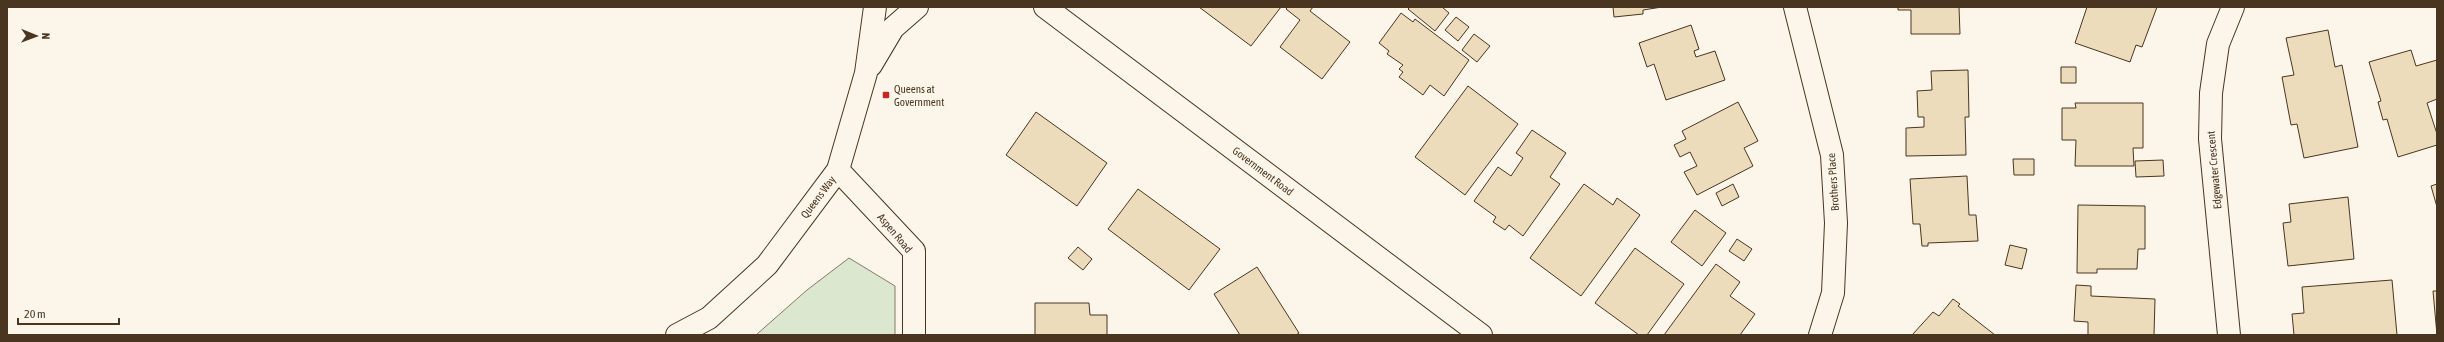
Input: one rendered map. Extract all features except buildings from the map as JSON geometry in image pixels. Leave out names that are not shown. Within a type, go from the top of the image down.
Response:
[{"type":"street","name":"Queens Way","points":[[677,335],[709,318],[767,265],[838,170],[866,73],[875,7]]},
{"type":"street","points":[[866,73],[894,28],[917,7]]},
{"type":"street","name":"Government Road","points":[[1045,7],[1481,335]]},
{"type":"street","name":"Brothers Place","points":[[1795,7],[1832,155],[1836,223],[1833,293],[1820,335]]},
{"type":"street","name":"Edgewater Crescent","points":[[2229,335],[2210,139],[2211,93],[2218,44],[2233,7]]},
{"type":"street","name":"Aspen Road","points":[[838,170],[914,251],[914,335]]},
{"type":"green space","points":[[849,258],[895,286],[895,335],[756,335],[807,290]]},
{"type":"place","name":"Queens at Government","points":[[886,95]]}]
